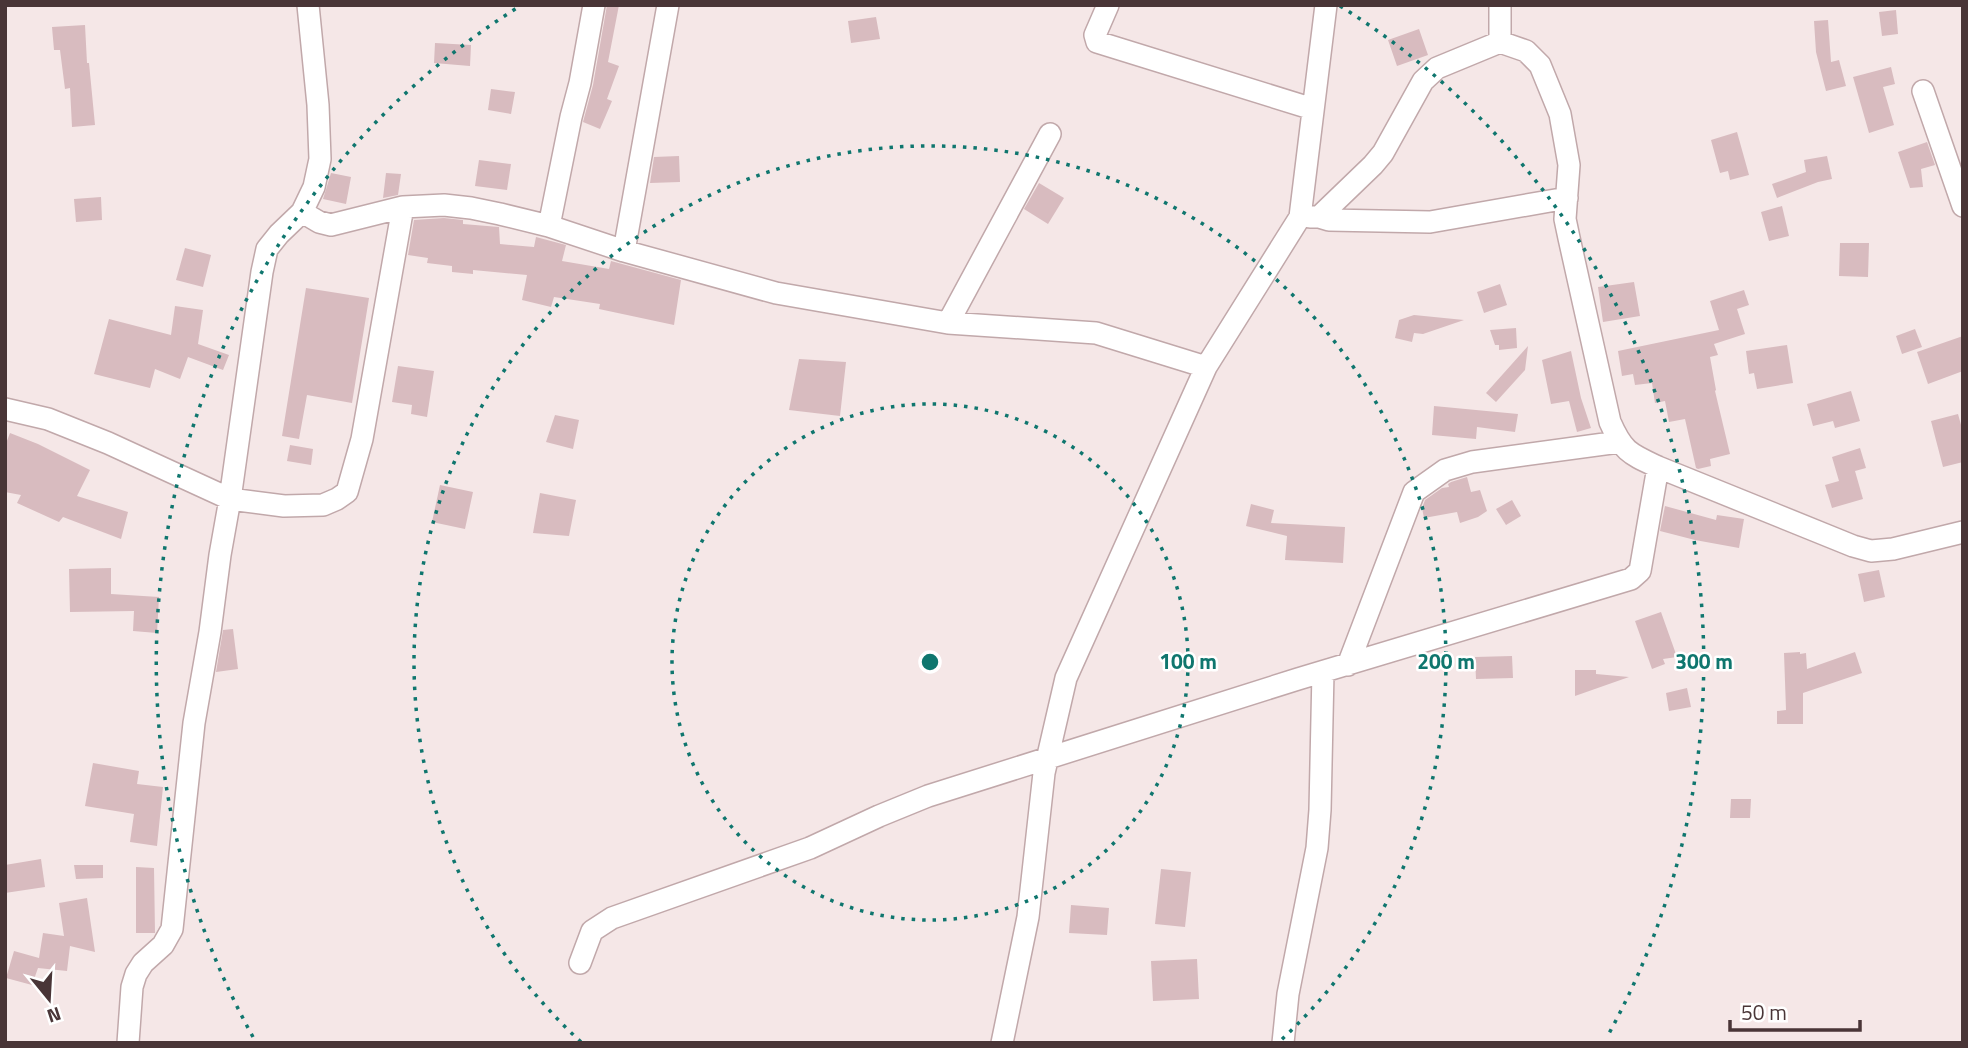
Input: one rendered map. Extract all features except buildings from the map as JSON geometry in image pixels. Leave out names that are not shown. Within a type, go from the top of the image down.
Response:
[{"type":"street","points":[[128,1043],[132,987],[136,974],[163,945],[172,929],[194,723],[210,632],[262,272],[267,249],[302,212],[314,187],[320,159],[318,106],[308,5]]},
{"type":"street","points":[[549,226],[594,5]]},
{"type":"street","points":[[624,251],[668,5]]},
{"type":"street","points":[[1108,5],[1095,35],[1097,42],[1313,109]]},
{"type":"street","points":[[1309,217],[1313,109],[1326,5]]},
{"type":"street","points":[[1500,5],[1500,42]]},
{"type":"street","points":[[1002,1043],[1028,916],[1044,773],[1066,678],[1206,367],[1309,217],[1373,165],[1383,153],[1423,81],[1437,68],[1500,42],[1526,51],[1539,65],[1560,114],[1569,165],[1566,219],[1569,239],[1610,422],[1619,442],[1630,454],[1871,551],[1893,549],[1963,532]]},
{"type":"street","points":[[1923,91],[1963,206]]},
{"type":"street","points":[[948,323],[1050,134]]},
{"type":"street","points":[[1309,217],[1329,220],[1430,222],[1567,198]]},
{"type":"street","points":[[302,212],[319,222],[331,225],[403,207],[444,205],[471,208],[549,226],[624,251],[776,293],[948,323],[1096,333],[1206,367]]},
{"type":"street","points":[[5,409],[48,419],[108,443],[230,499],[284,506],[323,505],[338,499],[347,492],[362,439],[403,207]]},
{"type":"street","points":[[1348,664],[1414,492],[1445,470],[1472,462],[1619,442]]},
{"type":"street","points":[[580,963],[592,931],[612,918],[810,848],[928,796],[1348,664],[1631,579],[1640,571],[1658,467]]},
{"type":"street","points":[[1283,1043],[1288,993],[1317,848],[1323,672]]}]
